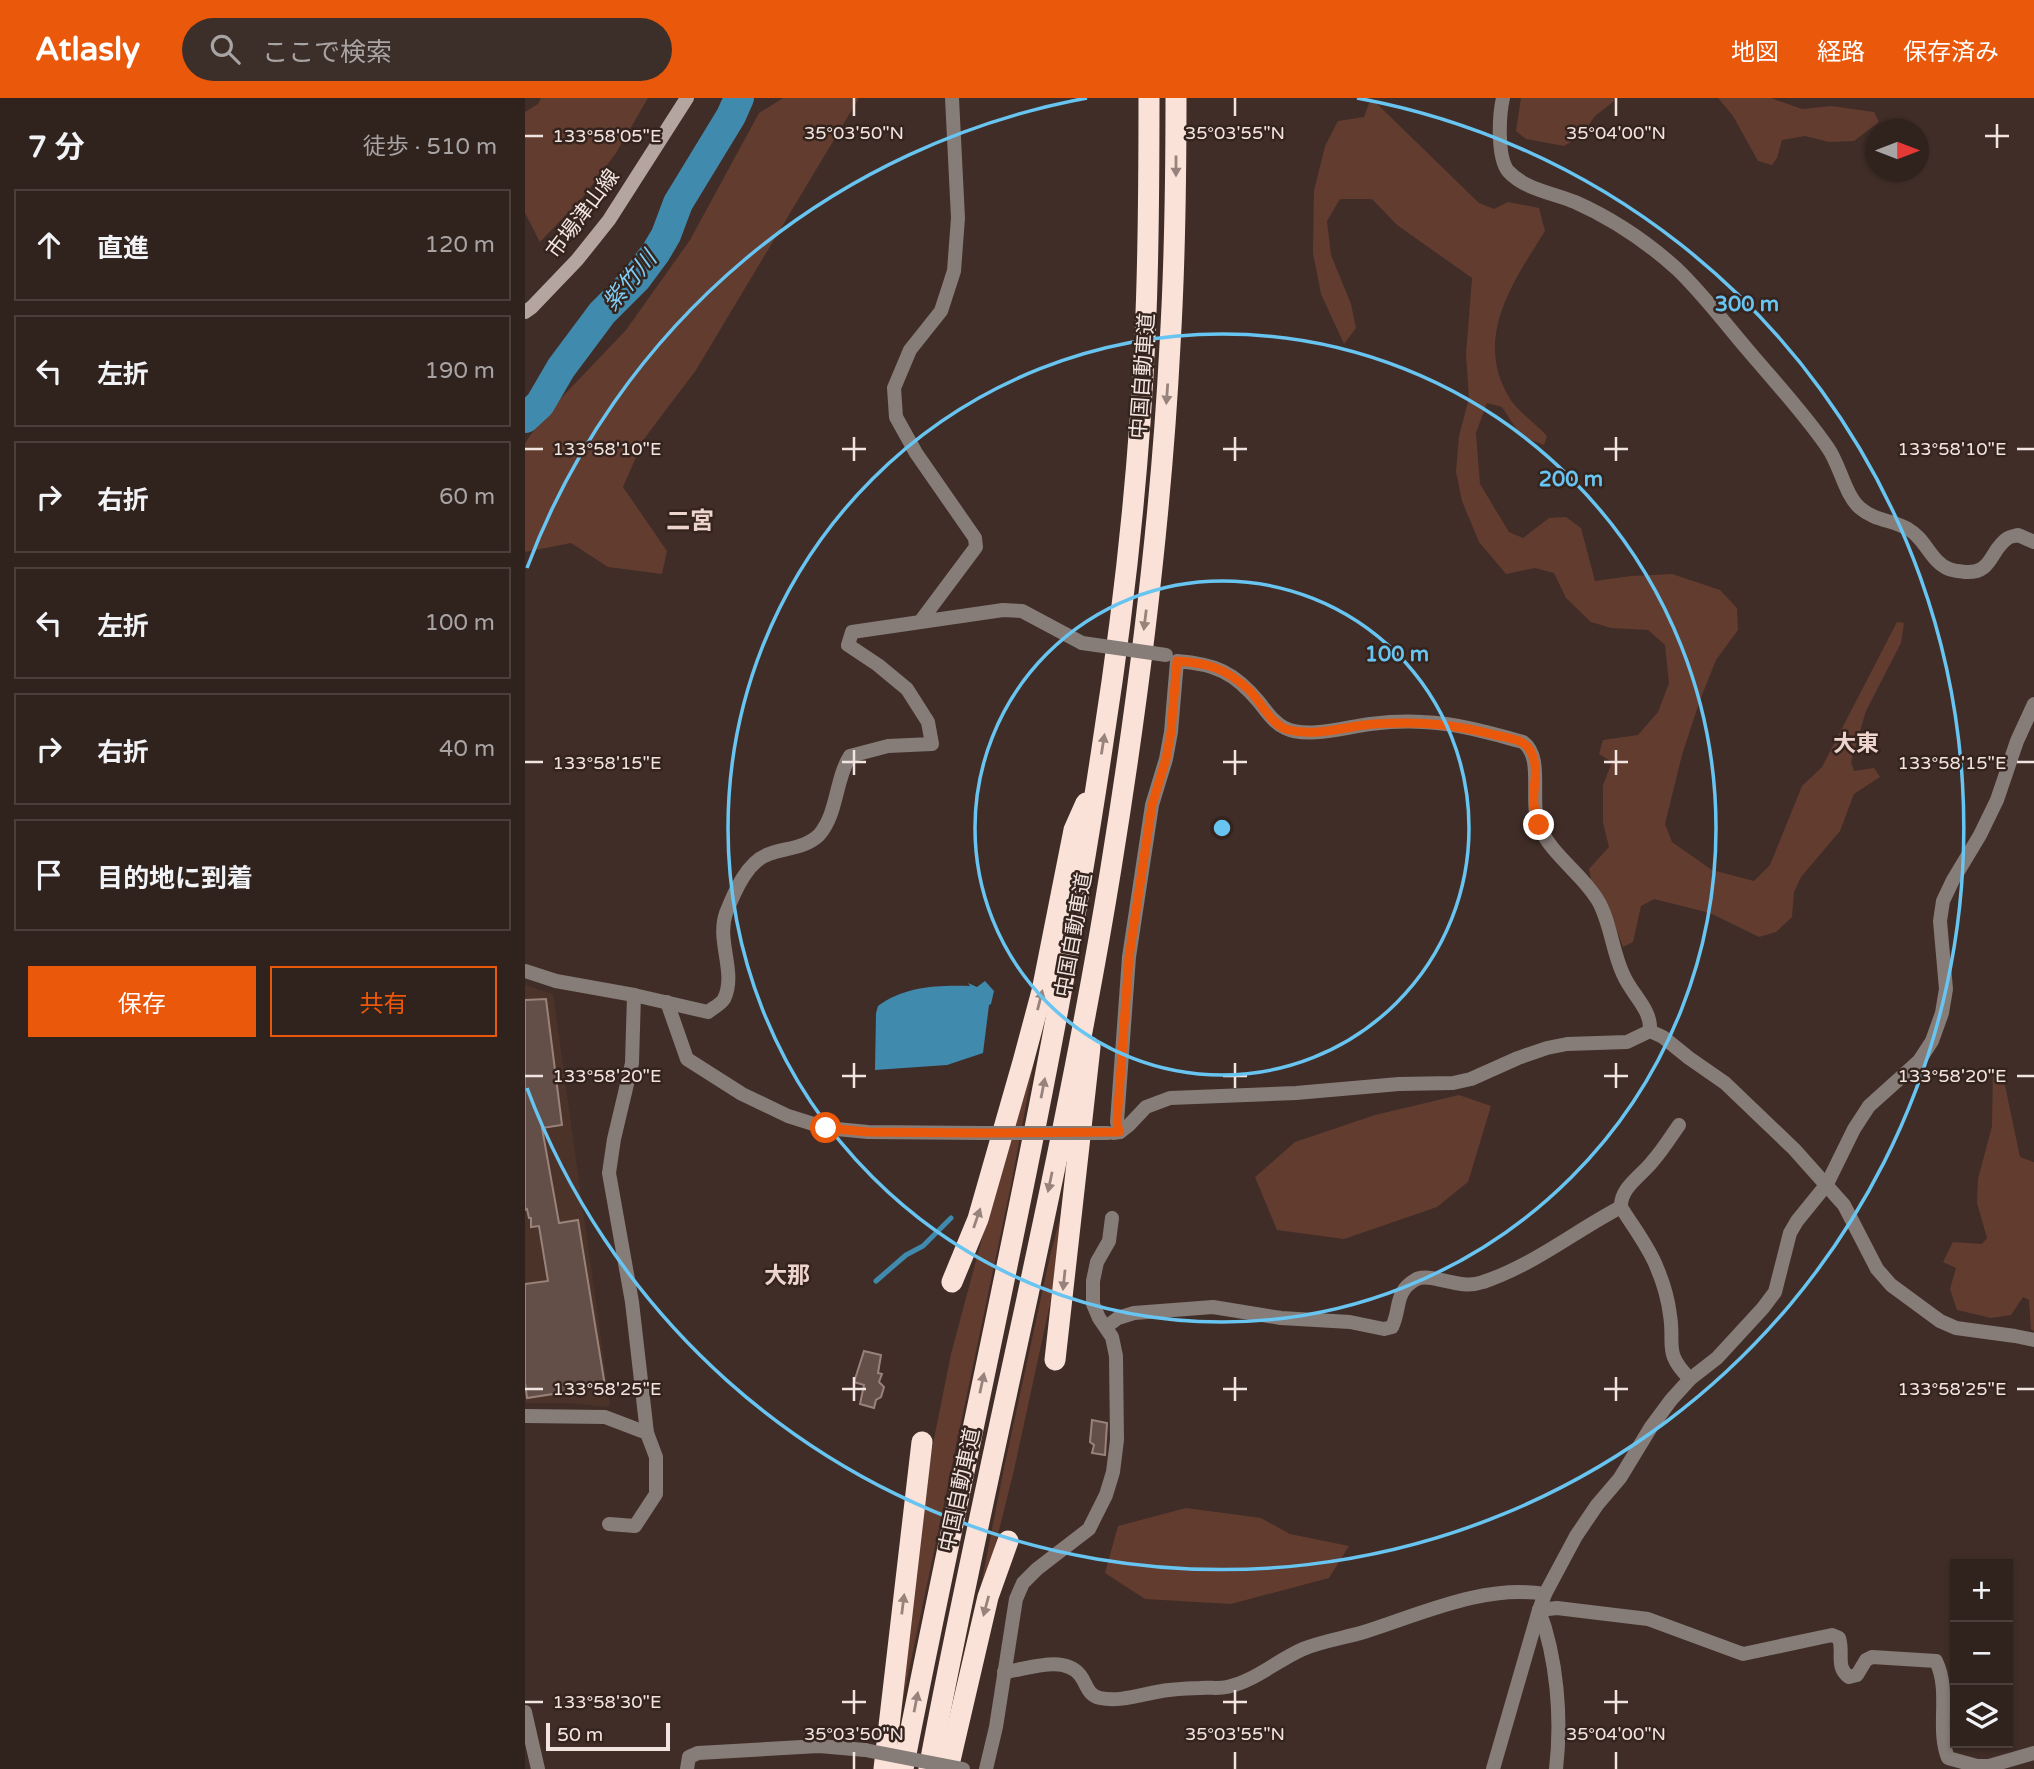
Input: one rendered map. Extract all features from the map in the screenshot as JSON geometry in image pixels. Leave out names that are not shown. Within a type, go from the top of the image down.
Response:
[{"type":"highway","name":"中国自動車道","points":[[903,1769],[1063,987],[1098,776],[1121,609],[1136,471],[1145,340],[1149,98]]},
{"type":"highway","name":"中国自動車道","points":[[929,1769],[1064,1116],[1110,872],[1129,746],[1161,478],[1176,215],[1176,98]]},
{"type":"highway","points":[[952,1282],[978,1219],[1010,1110],[1042,991],[1074,830],[1098,776]]},
{"type":"highway","points":[[1055,1360],[1110,872]]},
{"type":"highway","points":[[884,1769],[922,1443]]},
{"type":"highway","points":[[948,1769],[988,1597],[1008,1541]]},
{"type":"main road","name":"市場津山線","points":[[525,312],[540,300],[577,260],[609,220],[687,98]]},
{"type":"street","points":[[920,622],[976,547],[969,527],[916,453],[896,418],[894,388],[910,351],[941,311],[954,271],[958,218],[952,98]]},
{"type":"street","points":[[1503,98],[1500,121],[1502,153],[1507,169],[1524,184],[1576,203],[1620,227],[1649,245],[1678,270],[1828,448],[1858,507],[1873,518],[1908,528],[1920,538],[1938,563],[1952,571],[1972,572],[1987,566],[2007,538],[2018,535],[2034,542]]},
{"type":"street","points":[[525,971],[556,981],[708,1012],[723,1001],[729,984],[723,939],[725,916],[749,867],[766,855],[800,846],[816,838],[829,821],[843,767],[850,755],[888,746],[932,744],[928,722],[907,690],[878,665],[848,645],[852,632],[1003,610],[1022,611],[1082,643],[1217,667],[1249,690],[1275,722],[1287,730],[1308,733],[1371,724],[1423,722],[1481,731],[1523,742],[1533,754],[1535,763],[1534,804],[1539,825],[1547,841],[1598,900],[1620,968],[1651,1022],[1650,1031]]},
{"type":"street","points":[[1114,1133],[1129,957],[1152,805],[1171,732],[1171,658]]},
{"type":"street","points":[[1493,1769],[1539,1610],[1576,1536],[1620,1478],[1671,1400],[1690,1379],[1717,1358],[1775,1292],[1790,1233],[1828,1184],[1854,1129],[1869,1106],[1919,1061],[1932,1041],[1942,1013],[1946,989],[1940,921],[1943,901],[1997,800],[2017,741],[2034,704]]},
{"type":"street","points":[[609,1524],[635,1526],[656,1494],[656,1457],[647,1433],[632,1301],[609,1173],[632,1063],[634,995]]},
{"type":"street","points":[[667,1003],[687,1059],[742,1094],[788,1116],[826,1128],[868,1132],[1114,1133],[1129,1125],[1146,1107],[1170,1098],[1453,1083],[1471,1079],[1547,1048],[1567,1044],[1627,1042],[1650,1031]]},
{"type":"street","points":[[1650,1031],[1663,1037],[1725,1083],[1828,1184],[1844,1205],[1877,1269],[1891,1285],[1940,1321],[1956,1328],[2034,1340]]},
{"type":"street","points":[[1679,1125],[1653,1162],[1621,1199],[1622,1207],[1657,1266],[1671,1318],[1670,1341],[1673,1358],[1690,1379]]},
{"type":"street","points":[[1106,1326],[1118,1318],[1134,1313],[1213,1307],[1280,1318],[1350,1322],[1384,1329],[1392,1326],[1397,1318],[1397,1302],[1406,1286],[1418,1278],[1428,1277],[1465,1286],[1481,1283],[1549,1252],[1603,1216],[1622,1207]]},
{"type":"street","points":[[986,1769],[996,1727],[1016,1600],[1024,1583],[1037,1569],[1089,1529],[1113,1472],[1117,1440],[1116,1356],[1112,1337],[1093,1304],[1093,1281],[1097,1262],[1108,1241],[1112,1218]]},
{"type":"street","points":[[525,1416],[605,1417],[647,1433]]},
{"type":"street","points":[[1004,1672],[1042,1665],[1059,1664],[1070,1667],[1080,1674],[1089,1692],[1098,1698],[1113,1699],[1168,1690],[1224,1688],[1244,1682],[1310,1646],[1344,1638],[1448,1604],[1496,1594],[1545,1594]]},
{"type":"street","points":[[1539,1610],[1557,1608],[1648,1619],[1743,1654],[1832,1635],[1839,1639],[1842,1646],[1840,1663],[1843,1672],[1849,1677],[1857,1675],[1866,1660],[1872,1657],[1935,1661],[1941,1672],[1944,1749],[1948,1758],[1977,1766],[1989,1766],[2034,1753]]},
{"type":"street","points":[[1539,1610],[1553,1667],[1557,1710],[1556,1769]]},
{"type":"street","points":[[525,1712],[538,1769]]},
{"type":"street","points":[[687,1769],[689,1757],[698,1753],[819,1746],[865,1750],[963,1769]]},
{"type":"shaded area","points":[[541,98],[648,98],[616,153],[583,197],[540,242],[525,213],[525,112],[538,104]]},
{"type":"shaded area","points":[[783,98],[859,98],[696,370],[644,439],[623,487],[667,551],[662,574],[608,567],[571,543],[525,552],[525,443],[544,416],[626,330],[690,240],[759,113]]},
{"type":"shaded area","points":[[1371,98],[1479,203],[1494,209],[1508,202],[1539,208],[1545,231],[1510,290],[1496,331],[1495,353],[1499,375],[1512,402],[1547,436],[1544,445],[1521,436],[1502,407],[1487,403],[1476,433],[1480,484],[1509,532],[1523,538],[1549,518],[1566,517],[1581,528],[1595,581],[1672,574],[1720,590],[1737,608],[1738,630],[1716,660],[1682,755],[1665,824],[1672,842],[1712,870],[1754,881],[1770,865],[1802,786],[1822,767],[1897,622],[1904,623],[1901,643],[1866,711],[1851,762],[1854,771],[1874,768],[1880,777],[1854,794],[1840,831],[1801,877],[1794,892],[1792,917],[1776,932],[1759,937],[1710,913],[1654,899],[1641,906],[1633,942],[1623,947],[1610,912],[1592,885],[1589,869],[1609,847],[1603,823],[1603,785],[1612,762],[1599,754],[1603,740],[1638,735],[1658,712],[1669,683],[1665,645],[1648,630],[1611,628],[1591,622],[1566,598],[1554,573],[1535,568],[1506,574],[1479,542],[1462,501],[1456,472],[1459,436],[1469,398],[1466,354],[1472,278],[1397,225],[1372,199],[1340,199],[1327,221],[1331,255],[1351,304],[1356,328],[1344,344],[1321,294],[1313,253],[1314,191],[1325,146],[1338,121],[1364,117]]},
{"type":"shaded area","points":[[1521,98],[1618,98],[1595,116],[1581,136],[1564,146],[1526,139],[1516,131]]},
{"type":"shaded area","points":[[1718,98],[1771,98],[1802,109],[1831,106],[1874,112],[1878,119],[1866,119],[1866,132],[1854,141],[1829,142],[1805,136],[1782,140],[1772,165],[1758,161],[1733,116]]},
{"type":"shaded area","points":[[525,985],[553,994],[610,1404],[607,1407],[572,1403],[525,1403]]},
{"type":"shaded area","points":[[1045,1003],[1011,1185],[896,1732],[916,1545],[951,1354]]},
{"type":"shaded area","points":[[1993,1067],[2002,1071],[2020,1157],[2034,1162],[2034,1331],[2031,1329],[2029,1300],[2023,1297],[2011,1315],[1991,1318],[1957,1310],[1950,1289],[1956,1268],[1943,1262],[1953,1242],[1982,1244],[1987,1238],[1977,1203],[1978,1179],[1992,1126]]},
{"type":"shaded area","points":[[1459,1095],[1491,1106],[1468,1182],[1437,1207],[1344,1239],[1277,1230],[1255,1177],[1295,1142],[1375,1115]]},
{"type":"shaded area","points":[[1063,1207],[1050,1304],[1014,1470],[965,1667],[1004,1468]]},
{"type":"shaded area","points":[[1186,1508],[1261,1518],[1290,1534],[1349,1546],[1329,1578],[1231,1604],[1145,1599],[1105,1573],[1118,1526]]},
{"type":"water","points":[[985,981],[994,991],[989,1005],[983,1053],[947,1065],[875,1070],[878,1006],[899,994],[911,991],[970,986],[968,983],[977,987]]},
{"type":"building","points":[[546,999],[562,1125],[542,1128],[559,1223],[578,1220],[605,1386],[527,1398],[525,1284],[548,1281],[539,1226],[531,1227],[531,1218],[527,1209],[525,1210],[525,1000]]},
{"type":"building","points":[[864,1351],[881,1355],[878,1373],[882,1374],[879,1382],[884,1387],[874,1408],[860,1404],[864,1385],[854,1382]]},
{"type":"building","points":[[1092,1420],[1107,1423],[1105,1455],[1092,1453]]},
{"type":"waterway","name":"紫竹川","points":[[525,418],[540,404],[561,368],[602,313],[636,279],[656,252],[666,235],[678,203],[731,116],[739,98]]},
{"type":"waterway","points":[[876,1281],[906,1255],[923,1246],[951,1218]]},
{"type":"district","name":"二宮","points":[[690,521]]},
{"type":"district","name":"大東","points":[[1856,744]]},
{"type":"district","name":"大那","points":[[787,1276]]},
{"type":"route","points":[[826,1128],[868,1132],[1119,1132],[1117,1122],[1129,957],[1152,805],[1171,732],[1177,661],[1217,667],[1249,690],[1275,722],[1287,730],[1308,733],[1371,724],[1423,722],[1481,731],[1523,742],[1533,754],[1535,763],[1534,804],[1539,825]]}]
